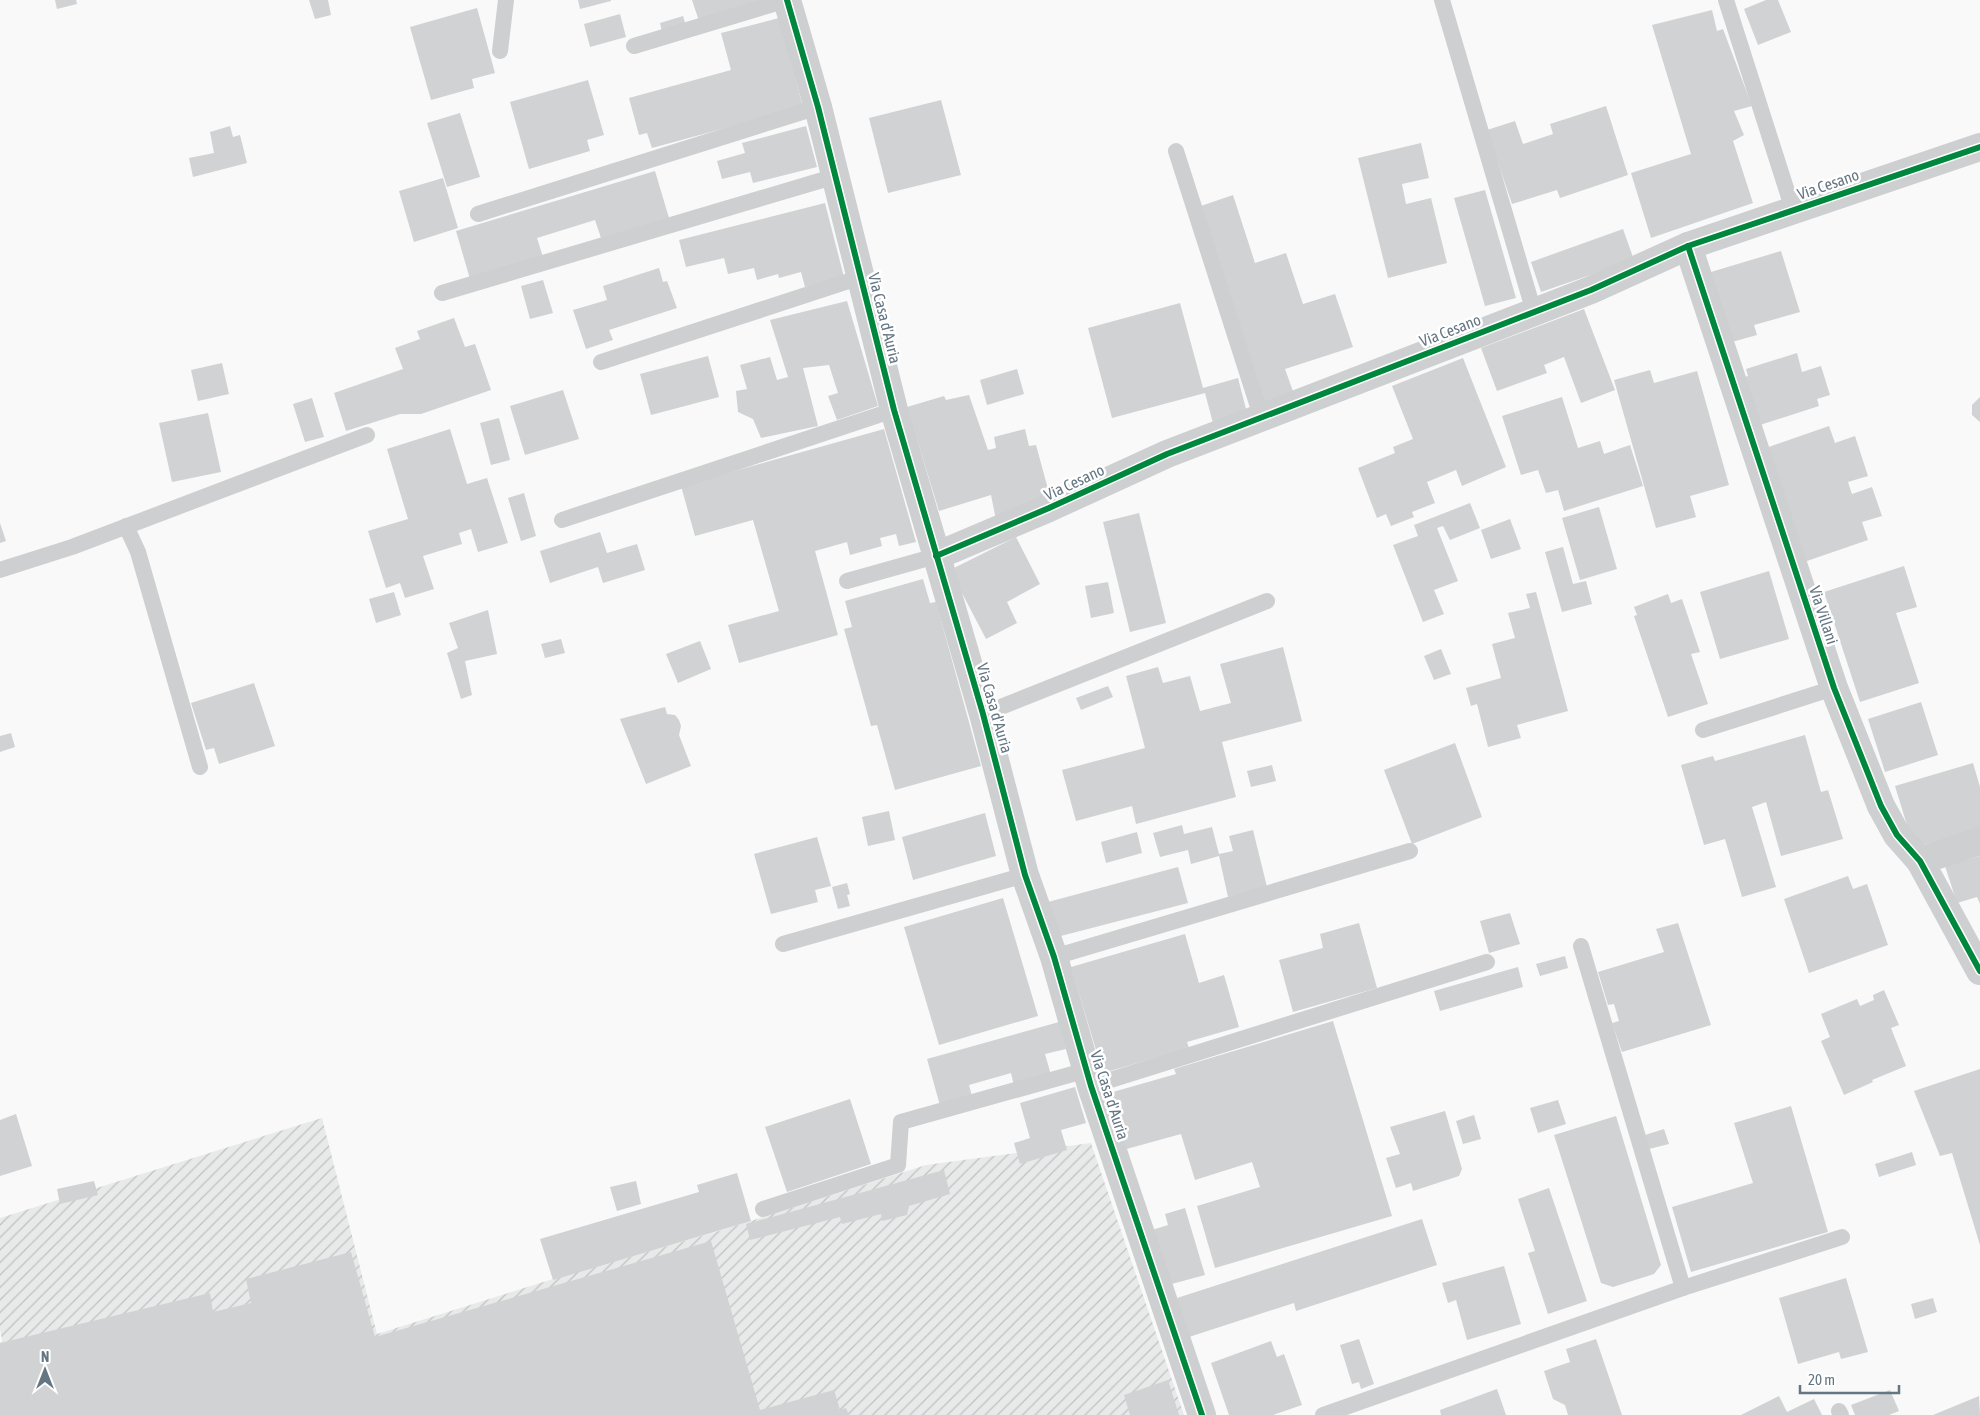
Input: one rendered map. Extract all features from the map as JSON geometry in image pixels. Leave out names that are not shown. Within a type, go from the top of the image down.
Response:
[{"type":"street","name":"Via Casa d'Auria","points":[[787,0],[818,107],[894,410],[984,714],[1025,874],[1054,957],[1089,1078],[1202,1415]]},
{"type":"street","name":"Via Cesano","points":[[936,556],[1049,508],[1167,454],[1261,416],[1591,290],[1688,246],[1980,147]]},
{"type":"street","name":"Via Villani","points":[[1688,246],[1834,688],[1880,806],[1897,835],[1920,861],[1980,971]]},
{"type":"street","points":[[1920,861],[1980,841]]},
{"type":"lane","points":[[500,51],[506,0]]},
{"type":"lane","points":[[634,46],[787,0]]},
{"type":"lane","points":[[1442,0],[1534,312]]},
{"type":"lane","points":[[1726,0],[1793,210]]},
{"type":"lane","points":[[478,214],[818,107]]},
{"type":"lane","points":[[1176,152],[1261,416]]},
{"type":"lane","points":[[442,293],[836,176]]},
{"type":"lane","points":[[601,362],[860,277]]},
{"type":"lane","points":[[562,520],[894,410]]},
{"type":"lane","points":[[0,570],[72,548],[367,435]]},
{"type":"lane","points":[[126,526],[138,552],[200,767]]},
{"type":"lane","points":[[847,581],[936,556]]},
{"type":"lane","points":[[984,714],[1268,601]]},
{"type":"lane","points":[[1703,730],[1834,688]]},
{"type":"lane","points":[[1054,957],[1410,851]]},
{"type":"lane","points":[[783,944],[1025,874]]},
{"type":"lane","points":[[1581,946],[1683,1288]]},
{"type":"lane","points":[[763,1209],[898,1165],[901,1122],[1089,1078],[1486,962]]},
{"type":"lane","points":[[1323,1415],[1683,1288],[1842,1237]]},
{"type":"shaded area","points":[[322,1118],[377,1334],[553,1279],[719,1231],[926,1165],[1091,1143],[1184,1415],[0,1415],[0,1343],[2,1341],[0,1329],[0,1218]]},
{"type":"building","points":[[55,0],[76,0],[77,4],[57,9]]},
{"type":"building","points":[[309,0],[328,0],[331,15],[315,19]]},
{"type":"building","points":[[578,0],[611,0],[611,1],[580,9]]},
{"type":"building","points":[[692,0],[765,0],[699,21]]},
{"type":"building","points":[[1766,0],[1778,0],[1791,32],[1758,45],[1744,9]]},
{"type":"building","points":[[477,8],[495,73],[472,79],[474,88],[431,100],[410,27]]},
{"type":"building","points":[[1712,10],[1717,31],[1723,29],[1752,106],[1734,111],[1744,135],[1733,141],[1753,203],[1651,238],[1631,173],[1691,154],[1652,25]]},
{"type":"building","points":[[620,14],[626,37],[590,47],[584,24]]},
{"type":"building","points":[[683,16],[687,29],[663,36],[660,23]]},
{"type":"building","points":[[779,18],[803,107],[652,148],[647,133],[639,135],[629,98],[731,70],[721,33]]},
{"type":"building","points":[[588,80],[604,135],[587,140],[590,151],[529,169],[510,102]]},
{"type":"building","points":[[941,100],[961,175],[888,193],[869,118]]},
{"type":"building","points":[[1606,106],[1628,175],[1560,198],[1557,190],[1512,204],[1487,130],[1515,121],[1523,144],[1553,134],[1550,124]]},
{"type":"building","points":[[460,113],[480,177],[447,187],[427,123]]},
{"type":"building","points":[[230,126],[233,137],[240,135],[247,163],[193,177],[189,158],[214,153],[210,132]]},
{"type":"building","points":[[806,126],[817,167],[753,183],[750,172],[722,179],[717,161],[745,153],[742,143]]},
{"type":"building","points":[[1421,143],[1429,178],[1402,184],[1406,204],[1431,198],[1447,263],[1388,278],[1358,158]]},
{"type":"building","points":[[655,171],[669,218],[601,238],[595,220],[537,238],[543,257],[470,279],[456,231]]},
{"type":"building","points":[[443,178],[458,228],[414,242],[399,191]]},
{"type":"building","points":[[1485,190],[1516,298],[1485,306],[1454,198]]},
{"type":"building","points":[[1233,195],[1255,263],[1286,253],[1303,304],[1335,294],[1353,347],[1285,369],[1294,394],[1262,404],[1198,207]]},
{"type":"building","points":[[825,203],[844,277],[805,287],[801,272],[779,278],[778,274],[757,280],[754,268],[728,274],[724,258],[686,267],[679,240]]},
{"type":"building","points":[[1623,229],[1634,260],[1541,292],[1531,262]]},
{"type":"building","points":[[1781,251],[1800,312],[1754,325],[1757,335],[1732,342],[1711,272]]},
{"type":"building","points":[[659,268],[663,282],[667,281],[677,308],[609,330],[613,340],[586,349],[573,310],[607,300],[603,286]]},
{"type":"building","points":[[543,280],[553,313],[530,319],[521,286]]},
{"type":"building","points":[[847,301],[878,406],[837,420],[828,396],[838,393],[829,365],[803,368],[818,426],[761,438],[753,419],[738,412],[736,391],[747,389],[740,365],[770,357],[777,380],[788,377],[770,320]]},
{"type":"building","points":[[1180,303],[1203,388],[1238,378],[1247,413],[1213,423],[1205,393],[1112,418],[1088,328]]},
{"type":"building","points":[[1584,309],[1615,390],[1581,403],[1564,357],[1544,365],[1547,373],[1497,391],[1481,348]]},
{"type":"building","points":[[454,318],[465,347],[475,344],[491,390],[421,414],[400,414],[346,431],[334,393],[403,369],[395,348],[420,339],[417,331]]},
{"type":"building","points":[[1797,353],[1802,372],[1821,366],[1830,395],[1817,399],[1819,406],[1757,426],[1742,378],[1748,376],[1746,369]]},
{"type":"building","points":[[708,356],[719,397],[651,415],[640,374]]},
{"type":"building","points":[[1463,358],[1506,467],[1462,486],[1456,470],[1427,482],[1435,503],[1412,512],[1414,517],[1391,526],[1386,514],[1377,518],[1358,468],[1395,453],[1393,447],[1413,439],[1392,386]]},
{"type":"building","points":[[222,363],[229,394],[198,401],[191,370]]},
{"type":"building","points":[[1017,369],[1024,394],[987,405],[980,380]]},
{"type":"building","points":[[1650,370],[1654,383],[1697,371],[1729,485],[1690,496],[1696,517],[1656,528],[1614,380]]},
{"type":"building","points":[[563,390],[579,439],[525,455],[510,406]]},
{"type":"building","points":[[969,395],[988,450],[996,448],[994,437],[1025,429],[1029,446],[1036,445],[1051,500],[997,525],[991,495],[939,511],[907,407],[944,396],[946,400]]},
{"type":"building","points":[[1562,397],[1578,448],[1600,441],[1604,454],[1630,445],[1643,486],[1564,511],[1558,490],[1546,493],[1538,470],[1521,475],[1502,416]]},
{"type":"building","points":[[1980,397],[1980,422],[1972,415],[1972,405]]},
{"type":"building","points":[[312,398],[324,437],[305,442],[293,404]]},
{"type":"building","points":[[208,413],[221,472],[172,482],[159,423]]},
{"type":"building","points":[[499,418],[510,460],[491,465],[480,423]]},
{"type":"building","points":[[1829,426],[1835,443],[1855,436],[1868,476],[1848,482],[1852,494],[1872,487],[1882,516],[1862,522],[1868,540],[1804,562],[1766,448]]},
{"type":"building","points":[[450,429],[467,484],[487,478],[508,543],[478,552],[471,529],[459,533],[462,544],[423,556],[434,589],[405,598],[400,583],[386,588],[368,531],[408,519],[387,449]]},
{"type":"building","points":[[884,429],[916,542],[899,546],[896,534],[880,538],[882,546],[850,555],[847,542],[815,551],[838,635],[739,663],[728,625],[779,611],[753,520],[695,536],[681,486]]},
{"type":"building","points":[[524,493],[536,536],[521,541],[508,498]]},
{"type":"building","points":[[1470,503],[1480,528],[1450,540],[1443,526],[1437,528],[1458,581],[1434,590],[1444,614],[1423,622],[1393,545],[1418,536],[1414,525]]},
{"type":"building","points":[[1599,507],[1617,569],[1580,580],[1562,518]]},
{"type":"building","points":[[1139,513],[1166,623],[1130,632],[1103,522]]},
{"type":"building","points":[[1510,519],[1521,549],[1491,559],[1481,530]]},
{"type":"building","points":[[0,523],[6,541],[0,543]]},
{"type":"building","points":[[600,532],[607,553],[637,544],[645,570],[603,583],[598,567],[550,583],[540,551]]},
{"type":"building","points":[[1016,537],[1040,584],[1007,602],[1017,623],[986,639],[950,570]]},
{"type":"building","points":[[1563,547],[1573,584],[1586,581],[1592,604],[1562,612],[1545,552]]},
{"type":"building","points":[[1904,566],[1917,607],[1896,613],[1919,683],[1860,702],[1824,592]]},
{"type":"building","points":[[1769,571],[1789,639],[1720,659],[1700,592]]},
{"type":"building","points":[[923,579],[930,603],[936,602],[981,766],[895,790],[877,725],[871,726],[844,629],[852,627],[845,601]]},
{"type":"building","points":[[1108,582],[1114,613],[1091,618],[1085,586]]},
{"type":"building","points":[[394,592],[401,615],[376,623],[369,599]]},
{"type":"building","points":[[1536,592],[1568,711],[1517,725],[1521,738],[1488,747],[1477,704],[1471,706],[1466,688],[1501,678],[1492,644],[1515,638],[1508,613],[1530,608],[1526,594]]},
{"type":"building","points":[[1668,594],[1671,603],[1682,599],[1700,652],[1691,654],[1708,704],[1668,717],[1634,616],[1637,615],[1634,607]]},
{"type":"building","points":[[488,610],[497,654],[465,661],[472,695],[461,699],[447,653],[458,648],[449,623]]},
{"type":"building","points":[[561,639],[565,653],[545,658],[541,644]]},
{"type":"building","points":[[700,641],[711,669],[678,683],[666,654]]},
{"type":"building","points":[[1283,647],[1302,721],[1222,742],[1236,797],[1136,824],[1132,806],[1076,821],[1062,770],[1145,748],[1126,676],[1158,667],[1163,683],[1190,676],[1200,711],[1231,703],[1220,664]]},
{"type":"building","points":[[1441,649],[1451,674],[1434,680],[1424,656]]},
{"type":"building","points":[[254,683],[275,746],[219,764],[214,748],[206,750],[191,703]]},
{"type":"building","points":[[1108,686],[1113,697],[1081,710],[1076,698]]},
{"type":"building","points":[[1921,702],[1938,755],[1885,772],[1868,719]]},
{"type":"building","points":[[665,707],[667,714],[675,715],[679,720],[681,726],[679,735],[691,766],[646,784],[620,719]]},
{"type":"building","points":[[11,733],[15,747],[0,752],[0,736]]},
{"type":"building","points":[[1805,735],[1821,792],[1828,790],[1843,839],[1781,856],[1766,802],[1752,807],[1776,887],[1742,897],[1725,839],[1704,845],[1681,765],[1713,756],[1715,761]]},
{"type":"building","points":[[1455,743],[1482,817],[1412,844],[1384,770]]},
{"type":"building","points":[[1973,763],[1980,787],[1980,828],[1914,848],[1895,786]]},
{"type":"building","points":[[1272,765],[1276,781],[1251,787],[1247,771]]},
{"type":"building","points":[[889,811],[895,840],[868,846],[862,817]]},
{"type":"building","points":[[985,813],[996,856],[913,880],[902,837]]},
{"type":"building","points":[[1182,825],[1184,834],[1212,827],[1219,854],[1233,851],[1229,836],[1253,830],[1267,887],[1228,897],[1219,856],[1191,864],[1188,850],[1160,857],[1153,833]]},
{"type":"building","points":[[1137,832],[1142,853],[1106,863],[1101,842]]},
{"type":"building","points":[[817,837],[831,886],[815,890],[818,902],[771,914],[754,854]]},
{"type":"building","points":[[1980,856],[1980,904],[1977,897],[1957,903],[1945,866]]},
{"type":"building","points":[[1178,867],[1188,903],[1057,937],[1048,902]]},
{"type":"building","points":[[1848,876],[1853,889],[1867,884],[1888,945],[1809,973],[1784,899]]},
{"type":"building","points":[[847,883],[850,894],[847,895],[850,906],[838,909],[832,887]]},
{"type":"building","points":[[1003,898],[1038,1016],[939,1045],[904,927]]},
{"type":"building","points":[[1510,913],[1520,944],[1489,953],[1480,921]]},
{"type":"building","points":[[1359,923],[1377,988],[1293,1012],[1279,960],[1323,948],[1320,934]]},
{"type":"building","points":[[1678,923],[1711,1025],[1622,1052],[1612,1023],[1619,1021],[1614,1004],[1608,1005],[1598,972],[1664,952],[1656,929]]},
{"type":"building","points":[[1185,934],[1199,983],[1224,975],[1239,1027],[1187,1042],[1189,1048],[1103,1073],[1071,967]]},
{"type":"building","points":[[1565,956],[1568,968],[1540,976],[1536,964]]},
{"type":"building","points":[[1518,967],[1523,987],[1440,1011],[1434,991]]},
{"type":"building","points":[[1884,990],[1899,1025],[1891,1028],[1906,1066],[1872,1080],[1873,1082],[1844,1095],[1821,1041],[1830,1037],[1821,1014],[1857,999],[1860,1006],[1874,1000],[1873,995]]},
{"type":"building","points":[[1333,1021],[1392,1216],[1215,1268],[1197,1206],[1260,1187],[1252,1162],[1195,1180],[1181,1134],[1123,1150],[1106,1094],[1176,1074],[1174,1069]]},
{"type":"building","points":[[1059,1022],[1066,1049],[1045,1054],[1051,1075],[1014,1086],[1011,1073],[969,1085],[973,1100],[941,1109],[927,1059]]},
{"type":"building","points":[[1980,1069],[1980,1245],[1952,1153],[1940,1156],[1914,1091]]},
{"type":"building","points":[[1075,1087],[1086,1123],[1061,1130],[1067,1150],[1020,1164],[1014,1143],[1030,1138],[1020,1103]]},
{"type":"building","points":[[850,1099],[871,1164],[787,1192],[765,1127]]},
{"type":"building","points":[[1558,1100],[1566,1124],[1538,1133],[1530,1108]]},
{"type":"building","points":[[1791,1106],[1828,1232],[1691,1272],[1672,1207],[1753,1183],[1734,1123]]},
{"type":"building","points":[[1445,1111],[1462,1169],[1459,1176],[1413,1191],[1411,1183],[1396,1188],[1386,1158],[1400,1154],[1390,1127]]},
{"type":"building","points":[[16,1114],[32,1166],[0,1176],[0,1120]]},
{"type":"building","points":[[1474,1115],[1481,1139],[1463,1144],[1456,1121]]},
{"type":"building","points":[[1616,1116],[1661,1265],[1654,1274],[1613,1287],[1601,1283],[1554,1135]]},
{"type":"building","points":[[1664,1129],[1669,1144],[1649,1149],[1645,1135]]},
{"type":"building","points":[[1912,1152],[1916,1165],[1879,1177],[1875,1164]]},
{"type":"building","points":[[944,1170],[950,1194],[909,1206],[907,1215],[882,1221],[881,1214],[842,1224],[840,1217],[750,1240],[746,1224]]},
{"type":"building","points":[[737,1173],[751,1221],[553,1280],[540,1239],[699,1192],[697,1185]]},
{"type":"building","points":[[94,1181],[98,1195],[60,1204],[57,1189]]},
{"type":"building","points":[[636,1181],[641,1204],[617,1211],[610,1187]]},
{"type":"building","points":[[1549,1188],[1587,1301],[1548,1314],[1528,1253],[1535,1251],[1518,1199]]},
{"type":"building","points":[[1185,1208],[1205,1275],[1168,1285],[1152,1230],[1168,1225],[1165,1214]]},
{"type":"building","points":[[1422,1219],[1437,1265],[1296,1311],[1294,1303],[1189,1337],[1177,1298]]},
{"type":"building","points":[[711,1241],[760,1410],[834,1390],[840,1410],[846,1408],[849,1415],[0,1415],[0,1343],[210,1293],[213,1312],[251,1303],[246,1279],[351,1252],[375,1337]]},
{"type":"building","points":[[1504,1266],[1521,1324],[1467,1340],[1456,1300],[1448,1303],[1442,1283]]},
{"type":"building","points":[[1846,1278],[1868,1352],[1841,1359],[1839,1352],[1798,1364],[1779,1298]]},
{"type":"building","points":[[1933,1298],[1937,1312],[1915,1319],[1911,1304]]},
{"type":"building","points":[[1359,1339],[1374,1384],[1361,1389],[1359,1382],[1352,1384],[1340,1345]]},
{"type":"building","points":[[1596,1339],[1622,1415],[1568,1415],[1565,1405],[1553,1399],[1544,1371],[1570,1362],[1566,1349]]},
{"type":"building","points":[[1271,1341],[1277,1357],[1284,1354],[1302,1405],[1273,1415],[1229,1415],[1211,1363]]},
{"type":"building","points":[[1168,1380],[1179,1415],[1130,1415],[1124,1395]]},
{"type":"building","points":[[1497,1389],[1506,1415],[1441,1415],[1440,1410]]},
{"type":"building","points":[[1890,1390],[1899,1411],[1889,1415],[1855,1415],[1851,1405]]},
{"type":"building","points":[[1779,1396],[1787,1412],[1814,1399],[1822,1415],[1741,1415]]},
{"type":"building","points":[[1979,1396],[1980,1415],[1933,1415]]},
{"type":"cycle path","points":[[787,0],[818,107],[894,410],[983,714],[1025,875],[1054,957],[1091,1086],[1202,1415]]},
{"type":"cycle path","points":[[936,556],[1049,508],[1167,454],[1591,290],[1688,246],[1980,147]]},
{"type":"cycle path","points":[[1688,246],[1834,688],[1881,806],[1897,835],[1920,861],[1980,971]]}]
